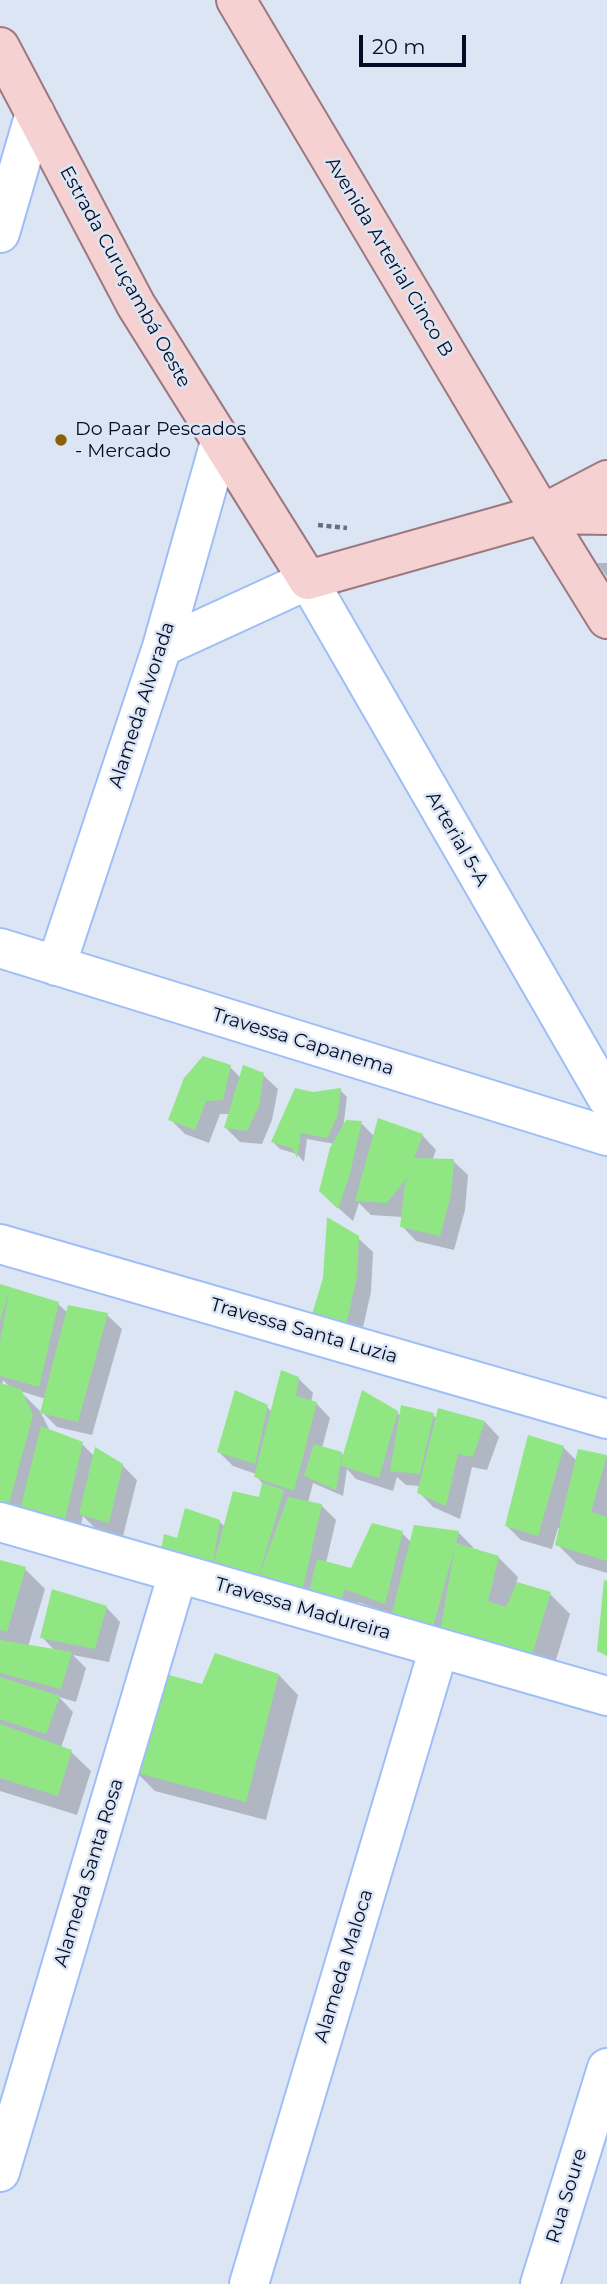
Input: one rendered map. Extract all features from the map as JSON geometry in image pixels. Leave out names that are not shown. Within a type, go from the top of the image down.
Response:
[{"type":"main road","name":"Avenida Arterial Cinco B","points":[[236,0],[607,619]]},
{"type":"main road","name":"Estrada Curuçambá Oeste","points":[[0,47],[136,304],[307,580]]},
{"type":"main road","points":[[307,580],[542,514],[607,480]]},
{"type":"main road","points":[[542,514],[607,515]]},
{"type":"street","points":[[0,233],[35,113]]},
{"type":"street","name":"Alameda Alvorada","points":[[56,966],[162,647],[220,442]]},
{"type":"street","points":[[162,647],[307,580]]},
{"type":"street","name":"Arterial 5-A","points":[[307,580],[607,1098]]},
{"type":"street","name":"Travessa Capanema","points":[[0,948],[607,1136]]},
{"type":"street","name":"Travessa Santa Luzia","points":[[0,1244],[607,1419]]},
{"type":"street","name":"Travessa Madureira","points":[[0,1522],[607,1696]]},
{"type":"street","name":"Alameda Santa Rosa","points":[[0,2172],[178,1573]]},
{"type":"street","name":"Alameda Maloca","points":[[249,2284],[439,1648]]},
{"type":"street","name":"Rua Soure","points":[[540,2284],[607,2068]]},
{"type":"path","points":[[316,525],[356,529]]},
{"type":"building","points":[[203,1056],[231,1065],[223,1100],[206,1101],[195,1130],[168,1120],[184,1078]]},
{"type":"building","points":[[243,1065],[264,1073],[259,1106],[247,1131],[224,1128]]},
{"type":"building","points":[[295,1088],[313,1092],[341,1088],[337,1117],[327,1138],[301,1133],[297,1158],[292,1148],[271,1142]]},
{"type":"building","points":[[378,1118],[423,1134],[414,1158],[454,1159],[451,1195],[440,1236],[400,1227],[405,1183],[409,1175],[387,1203],[355,1201]]},
{"type":"building","points":[[346,1120],[362,1121],[349,1177],[338,1209],[319,1191],[330,1148]]},
{"type":"building","points":[[327,1217],[359,1236],[357,1276],[344,1335],[309,1324],[323,1278]]},
{"type":"building","points":[[0,1284],[59,1302],[39,1387],[0,1376],[0,1342],[9,1292],[0,1321]]},
{"type":"building","points":[[68,1305],[108,1313],[78,1422],[40,1413]]},
{"type":"building","points":[[281,1370],[299,1377],[296,1396],[317,1402],[294,1491],[254,1477]]},
{"type":"building","points":[[0,1383],[21,1389],[33,1415],[5,1518],[0,1516]]},
{"type":"building","points":[[235,1390],[268,1405],[255,1464],[217,1452]]},
{"type":"building","points":[[362,1390],[398,1411],[379,1478],[340,1465]]},
{"type":"building","points":[[401,1405],[434,1413],[420,1474],[390,1471]]},
{"type":"building","points":[[438,1408],[485,1421],[473,1457],[458,1454],[446,1506],[417,1493]]},
{"type":"building","points":[[41,1426],[83,1442],[62,1532],[18,1519]]},
{"type":"building","points":[[528,1435],[564,1446],[538,1536],[505,1526]]},
{"type":"building","points":[[314,1444],[342,1452],[336,1490],[304,1476]]},
{"type":"building","points":[[95,1447],[123,1464],[109,1523],[79,1514]]},
{"type":"building","points":[[578,1449],[607,1455],[591,1512],[607,1517],[607,1561],[555,1545]]},
{"type":"building","points":[[262,1483],[284,1490],[258,1579],[288,1497],[322,1504],[300,1601],[159,1560],[164,1534],[177,1538],[185,1508],[220,1520],[212,1570],[233,1491],[259,1497]]},
{"type":"building","points":[[372,1523],[403,1531],[385,1604],[344,1589],[339,1613],[307,1602],[317,1559],[351,1568]]},
{"type":"building","points":[[414,1525],[459,1531],[456,1543],[499,1556],[488,1601],[506,1607],[517,1582],[551,1592],[528,1668],[439,1638],[455,1546],[430,1638],[389,1625]]},
{"type":"building","points":[[0,1560],[26,1567],[7,1632],[0,1630]]},
{"type":"building","points":[[604,1580],[607,1581],[607,1656],[597,1651]]},
{"type":"building","points":[[52,1589],[107,1606],[95,1649],[40,1638]]},
{"type":"building","points":[[0,1640],[72,1652],[61,1689],[0,1673]]},
{"type":"building","points":[[215,1653],[279,1674],[246,1802],[134,1772],[169,1675],[202,1684]]},
{"type":"building","points":[[0,1677],[60,1696],[46,1734],[0,1719]]},
{"type":"building","points":[[0,1724],[72,1750],[58,1796],[0,1778]]},
{"type":"place","name":"Do Paar Pescados - Mercado","points":[[61,440]]}]
